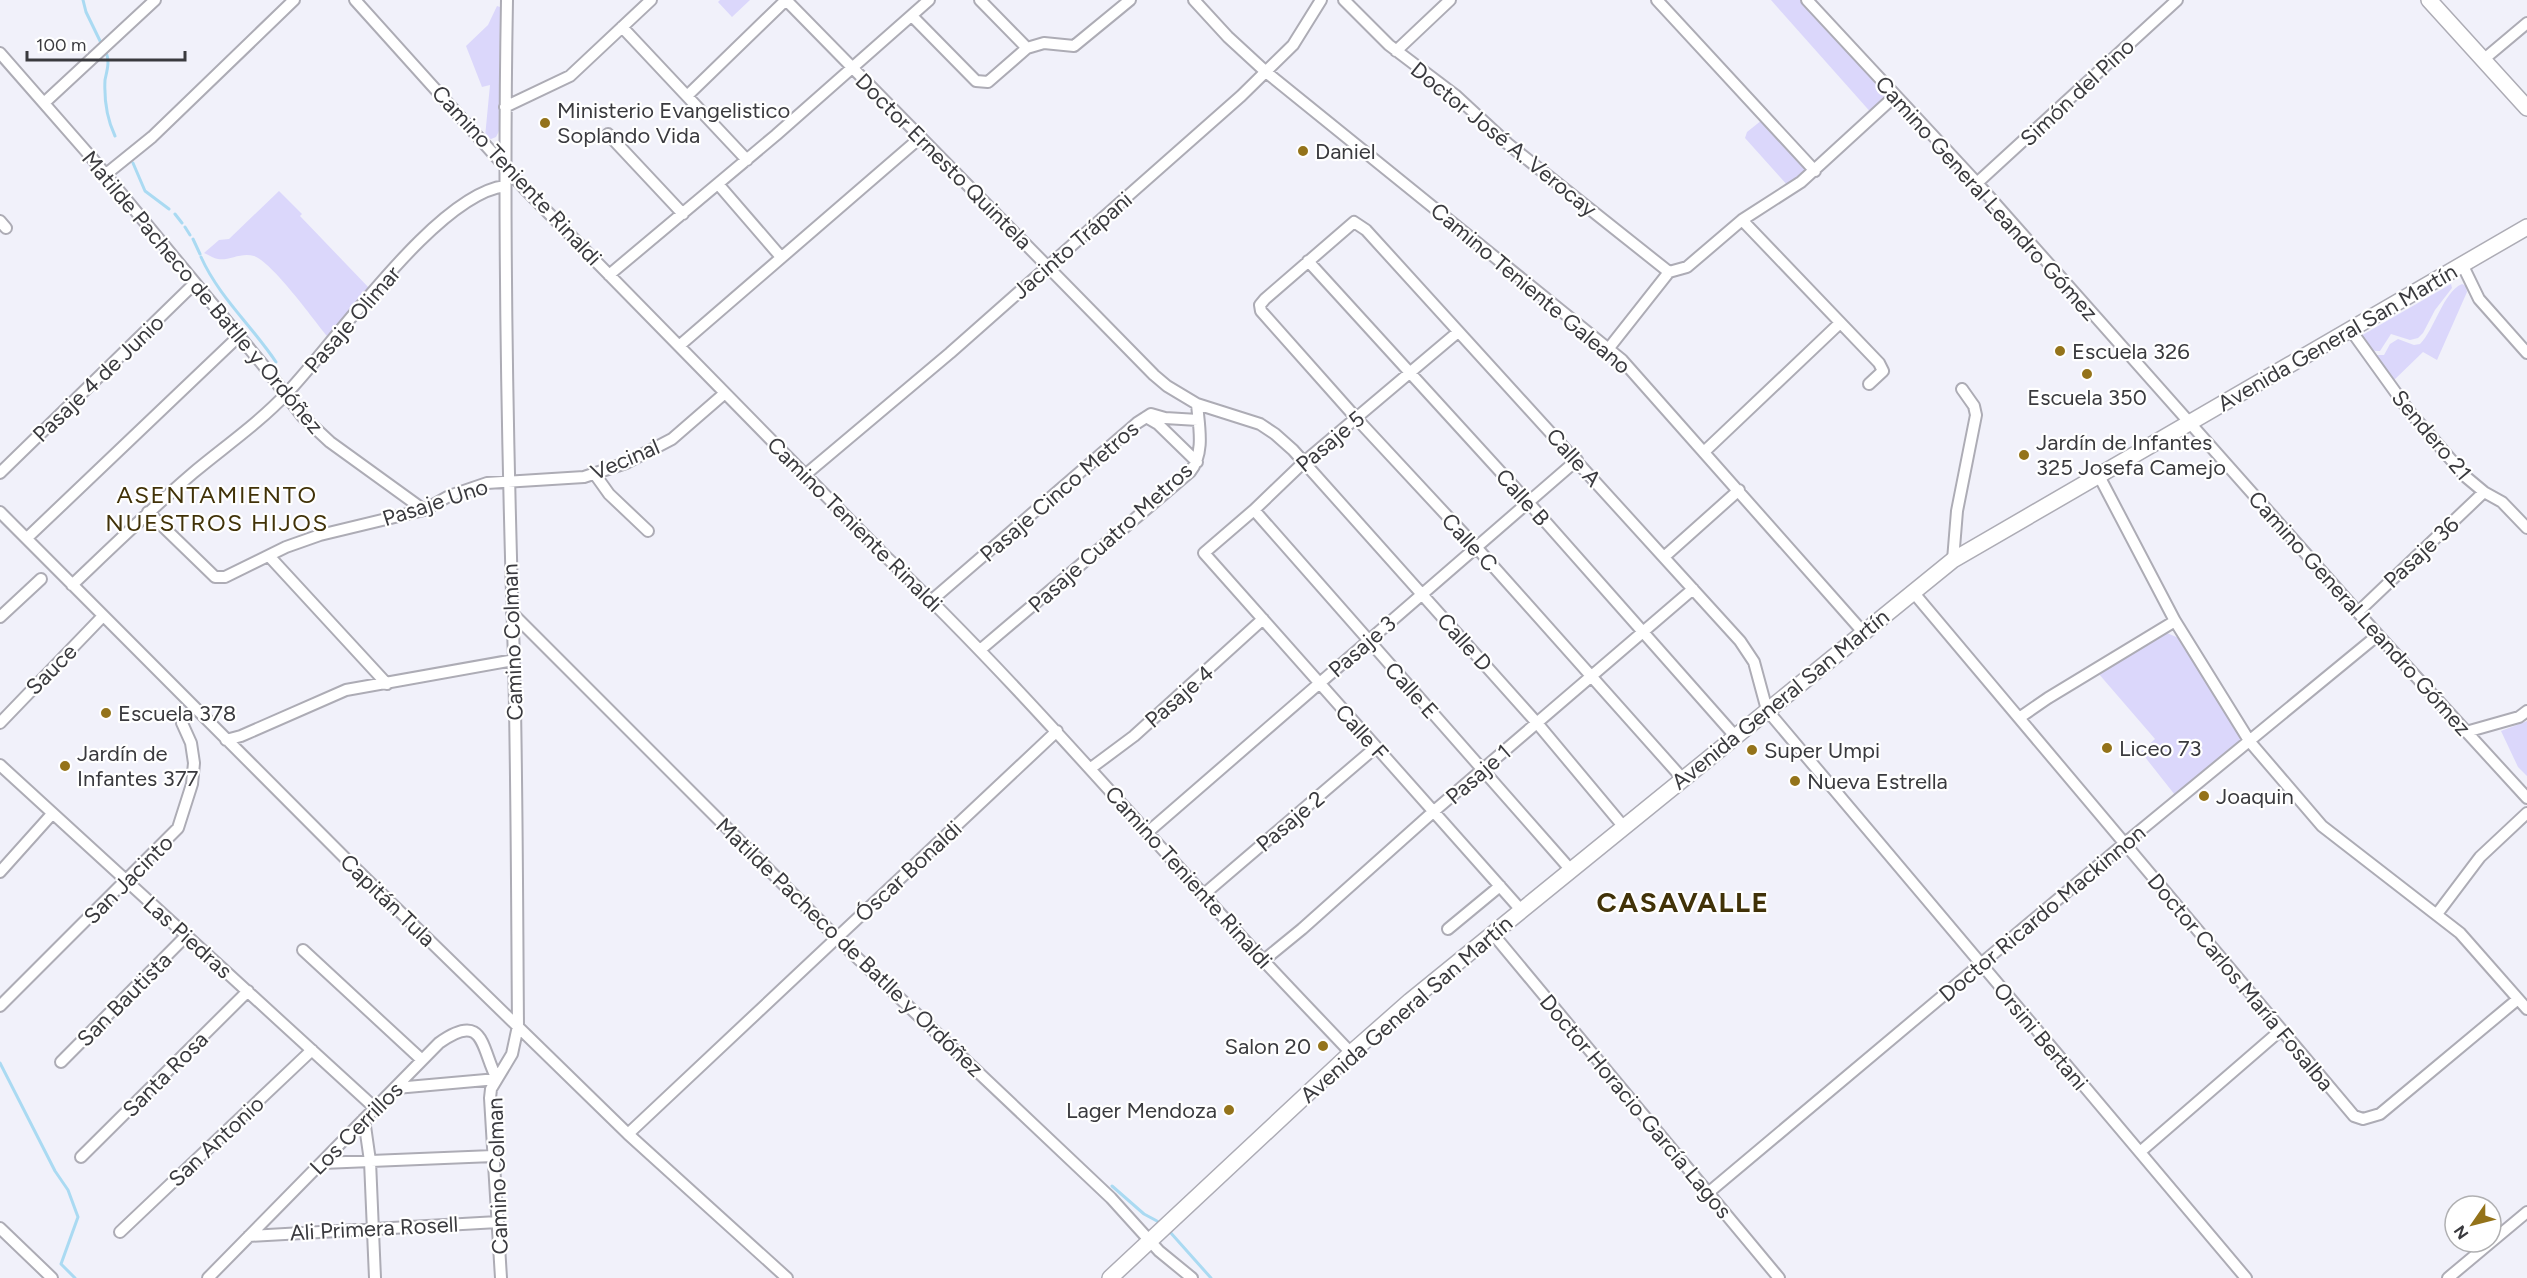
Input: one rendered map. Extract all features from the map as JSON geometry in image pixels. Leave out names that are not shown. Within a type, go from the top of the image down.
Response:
[{"type":"main road","points":[[2429,0],[2527,108]]},
{"type":"main road","name":"Avenida General San Martín","points":[[1110,1278],[1351,1053],[1410,1001],[1953,560],[2527,226]]},
{"type":"street","points":[[44,103],[155,0]]},
{"type":"street","points":[[105,175],[152,137],[294,0]]},
{"type":"street","name":"Camino Teniente Rinaldi","points":[[355,0],[505,166],[609,275],[932,600],[1058,731],[1203,895],[1351,1053]]},
{"type":"street","name":"Camino Colman","points":[[501,1278],[490,1098],[497,1079],[512,1054],[518,1026],[514,660],[508,481],[505,186],[507,0]]},
{"type":"street","points":[[505,107],[570,76],[651,0]]},
{"type":"street","points":[[687,96],[786,0]]},
{"type":"street","name":"Doctor Ernesto Quintela","points":[[786,0],[1154,375],[1167,386],[1197,404],[1260,424],[1275,434],[1304,462]]},
{"type":"street","points":[[609,275],[747,160],[929,0]]},
{"type":"street","points":[[980,0],[1027,48]]},
{"type":"street","points":[[912,15],[976,81],[988,82],[1027,48],[1044,43],[1074,46],[1130,0]]},
{"type":"street","name":"Camino Teniente Galeano","points":[[1194,0],[1228,37],[1266,72],[1609,348],[1705,451],[1863,632]]},
{"type":"street","name":"Jacinto Trápani","points":[[806,475],[1048,267],[1266,72],[1293,45],[1320,0]]},
{"type":"street","name":"Doctor José A. Verocay","points":[[1344,0],[1396,51],[1455,95],[1508,144],[1669,272]]},
{"type":"street","points":[[1396,51],[1450,0]]},
{"type":"street","points":[[1657,0],[1815,171]]},
{"type":"street","name":"Camino General Leandro Gómez","points":[[1808,0],[1977,183],[2378,635],[2527,798]]},
{"type":"street","name":"Simón del Pino","points":[[1977,183],[2177,0]]},
{"type":"street","points":[[2483,60],[2527,22]]},
{"type":"street","points":[[622,27],[747,160]]},
{"type":"street","name":"Matilde Pacheco de Batlle y Ordóñez","points":[[0,53],[105,175],[314,429],[424,510]]},
{"type":"street","points":[[1609,348],[1669,272],[1688,267],[1742,220],[1792,189],[1815,171],[1895,96]]},
{"type":"street","points":[[608,134],[682,214]]},
{"type":"street","points":[[679,346],[921,137]]},
{"type":"street","points":[[718,184],[781,257]]},
{"type":"street","name":"Pasaje Olimar","points":[[72,585],[148,512],[286,394],[384,279],[442,220],[463,202],[481,192],[505,186]]},
{"type":"street","points":[[1742,220],[1879,363],[1883,371],[1869,384]]},
{"type":"street","name":"Calle A","points":[[1308,261],[1354,222],[1366,230],[1693,589],[1750,656],[1767,710]]},
{"type":"street","name":"Calle C","points":[[1308,261],[1260,305],[1264,315],[1476,547],[1682,778]]},
{"type":"street","name":"Calle B","points":[[1308,261],[1528,502],[1735,736]]},
{"type":"street","points":[[2462,264],[2479,299],[2527,353]]},
{"type":"street","name":"Pasaje 4 de Junio","points":[[0,473],[195,283]]},
{"type":"street","points":[[1705,451],[1840,323]]},
{"type":"street","name":"Sendero 21","points":[[2350,328],[2409,411],[2466,477],[2484,492],[2502,502],[2527,528]]},
{"type":"street","name":"Pasaje 5","points":[[1204,553],[1254,510],[1304,462],[1458,332]]},
{"type":"street","points":[[27,538],[239,336]]},
{"type":"street","points":[[1953,560],[1958,511],[1976,415],[1974,406],[1962,389]]},
{"type":"street","name":"Vecinal","points":[[508,481],[584,477],[626,463],[672,439],[725,393]]},
{"type":"street","name":"Pasaje Cuatro Metros","points":[[980,650],[1190,472],[1197,462],[1201,446],[1197,404]]},
{"type":"street","name":"Pasaje Cinco Metros","points":[[932,600],[1146,417],[1151,414],[1164,418],[1198,420]]},
{"type":"street","points":[[1146,417],[1158,424],[1197,462]]},
{"type":"street","name":"Pasaje 3","points":[[1148,832],[1576,460]]},
{"type":"street","name":"Calle D","points":[[1304,462],[1537,723],[1623,826]]},
{"type":"street","points":[[594,473],[609,494],[648,531]]},
{"type":"street","points":[[2098,474],[2175,621],[2250,742],[2322,826],[2437,914],[2476,949],[2527,1010]]},
{"type":"street","name":"Pasaje Uno","points":[[148,512],[215,577],[225,577],[320,535],[424,510],[465,490],[487,483],[508,481]]},
{"type":"street","points":[[1664,557],[1739,490]]},
{"type":"street","name":"Pasaje 36","points":[[2358,612],[2484,492]]},
{"type":"street","name":"Calle E","points":[[1254,510],[1570,869]]},
{"type":"street","name":"Capitán Tula","points":[[0,512],[226,740],[628,1134],[787,1278]]},
{"type":"street","name":"Calle F","points":[[1204,553],[1521,910]]},
{"type":"street","points":[[269,556],[387,684]]},
{"type":"street","points":[[0,617],[40,579]]},
{"type":"street","name":"Pasaje 1","points":[[1264,960],[1319,915],[1433,812],[1693,589]]},
{"type":"street","name":"Doctor Carlos María Fosalba","points":[[1913,592],[2354,1116],[2363,1119],[2379,1114],[2518,999]]},
{"type":"street","name":"Matilde Pacheco de Batlle y Ordóñez","points":[[512,613],[837,937],[1112,1198],[1149,1241],[1192,1278]]},
{"type":"street","name":"Sauce","points":[[0,723],[103,616]]},
{"type":"street","name":"Pasaje 4","points":[[1091,768],[1134,736],[1263,619]]},
{"type":"street","points":[[2019,718],[2175,621]]},
{"type":"street","name":"Doctor Ricardo Mackinnon","points":[[1708,1193],[2125,843],[2378,635]]},
{"type":"street","points":[[226,740],[241,736],[346,690],[514,660]]},
{"type":"street","name":"Orsini Bertani","points":[[1767,710],[2246,1278]]},
{"type":"street","points":[[2466,732],[2519,717],[2527,711]]},
{"type":"street","name":"San Jacinto","points":[[0,1006],[178,828],[192,784],[194,763],[191,743],[182,723]]},
{"type":"street","name":"Óscar Bonaldi","points":[[628,1134],[1058,731]]},
{"type":"street","name":"Pasaje 2","points":[[1203,895],[1376,747]]},
{"type":"street","name":"Las Piedras","points":[[0,765],[375,1108]]},
{"type":"street","points":[[2437,914],[2480,857],[2527,813]]},
{"type":"street","points":[[0,872],[52,814]]},
{"type":"street","points":[[1448,929],[1500,886]]},
{"type":"street","name":"Doctor Horacio García Lagos","points":[[1493,934],[1779,1278]]},
{"type":"street","name":"San Bautista","points":[[61,1062],[186,936]]},
{"type":"street","points":[[303,950],[422,1060]]},
{"type":"street","name":"Santa Rosa","points":[[81,1157],[248,991]]},
{"type":"street","points":[[2140,1152],[2281,1029]]},
{"type":"street","name":"Los Cerrillos","points":[[207,1278],[448,1036],[460,1031],[472,1031],[485,1045],[491,1068],[497,1079]]},
{"type":"street","name":"San Antonio","points":[[120,1232],[312,1050]]},
{"type":"street","points":[[396,1088],[497,1079]]},
{"type":"street","points":[[364,1119],[370,1161],[375,1278]]},
{"type":"street","points":[[322,1163],[493,1156]]},
{"type":"street","points":[[2448,1278],[2527,1212]]},
{"type":"street","name":"Ali Primera Rosell","points":[[249,1236],[373,1227],[498,1222]]},
{"type":"street","points":[[0,1228],[52,1278]]},
{"type":"shaded area","points":[[720,0],[750,0],[732,17],[718,2]]},
{"type":"shaded area","points":[[1771,0],[1807,0],[1895,96],[1874,116]]},
{"type":"shaded area","points":[[497,6],[500,7],[499,131],[496,137],[491,139],[485,137],[490,85],[482,87],[466,46],[488,25]]},
{"type":"shaded area","points":[[1762,120],[1807,171],[1788,186],[1745,138],[1747,132]]},
{"type":"shaded area","points":[[279,191],[370,289],[327,336],[281,279],[262,260],[249,255],[218,259],[204,253],[219,240],[229,239]]},
{"type":"shaded area","points":[[2451,284],[2452,288],[2418,338],[2410,340],[2391,334],[2380,351],[2376,351],[2368,348],[2359,337]]},
{"type":"shaded area","points":[[2462,284],[2466,286],[2467,292],[2437,360],[2423,352],[2392,382],[2372,355],[2384,355],[2390,344],[2398,339],[2414,345],[2420,344],[2444,303],[2455,288]]},
{"type":"shaded area","points":[[2167,633],[2181,639],[2242,738],[2242,741],[2175,795],[2141,752],[2155,739],[2098,673]]},
{"type":"shaded area","points":[[2527,721],[2527,776],[2518,767],[2501,731]]},
{"type":"waterway","points":[[83,0],[86,12],[102,45]]},
{"type":"waterway","points":[[106,52],[108,63],[105,80],[106,102],[115,136]]},
{"type":"waterway","points":[[133,163],[145,191],[169,209]]},
{"type":"waterway","points":[[175,214],[182,223]]},
{"type":"waterway","points":[[185,227],[190,235]]},
{"type":"waterway","points":[[193,239],[200,254]]},
{"type":"waterway","points":[[201,257],[208,272],[226,298],[276,362]]},
{"type":"waterway","points":[[0,1063],[55,1171],[68,1190],[78,1217],[61,1264],[75,1278]]},
{"type":"waterway","points":[[1112,1186],[1144,1214],[1157,1221]]},
{"type":"waterway","points":[[1170,1232],[1211,1278]]},
{"type":"place","name":"Ministerio Evangelistico Soplando Vida","points":[[545,123]]},
{"type":"place","name":"Daniel","points":[[1303,151]]},
{"type":"place","name":"Escuela 326","points":[[2060,351]]},
{"type":"place","name":"Escuela 350","points":[[2087,374]]},
{"type":"place","name":"Jardín de Infantes 325 Josefa Camejo","points":[[2024,455]]},
{"type":"place","name":"Escuela 378","points":[[106,713]]},
{"type":"place","name":"Liceo 73","points":[[2107,748]]},
{"type":"place","name":"Super Umpi","points":[[1752,750]]},
{"type":"place","name":"Jardín de Infantes 377","points":[[65,766]]},
{"type":"place","name":"Nueva Estrella","points":[[1795,781]]},
{"type":"place","name":"Joaquin","points":[[2204,796]]},
{"type":"place","name":"Salon 20","points":[[1323,1046]]},
{"type":"place","name":"Lager Mendoza","points":[[1229,1110]]},
{"type":"district","name":"ASENTAMIENTO NUESTROS HIJOS","points":[[217,509]]},
{"type":"district","name":"CASAVALLE","points":[[1683,902]]}]
